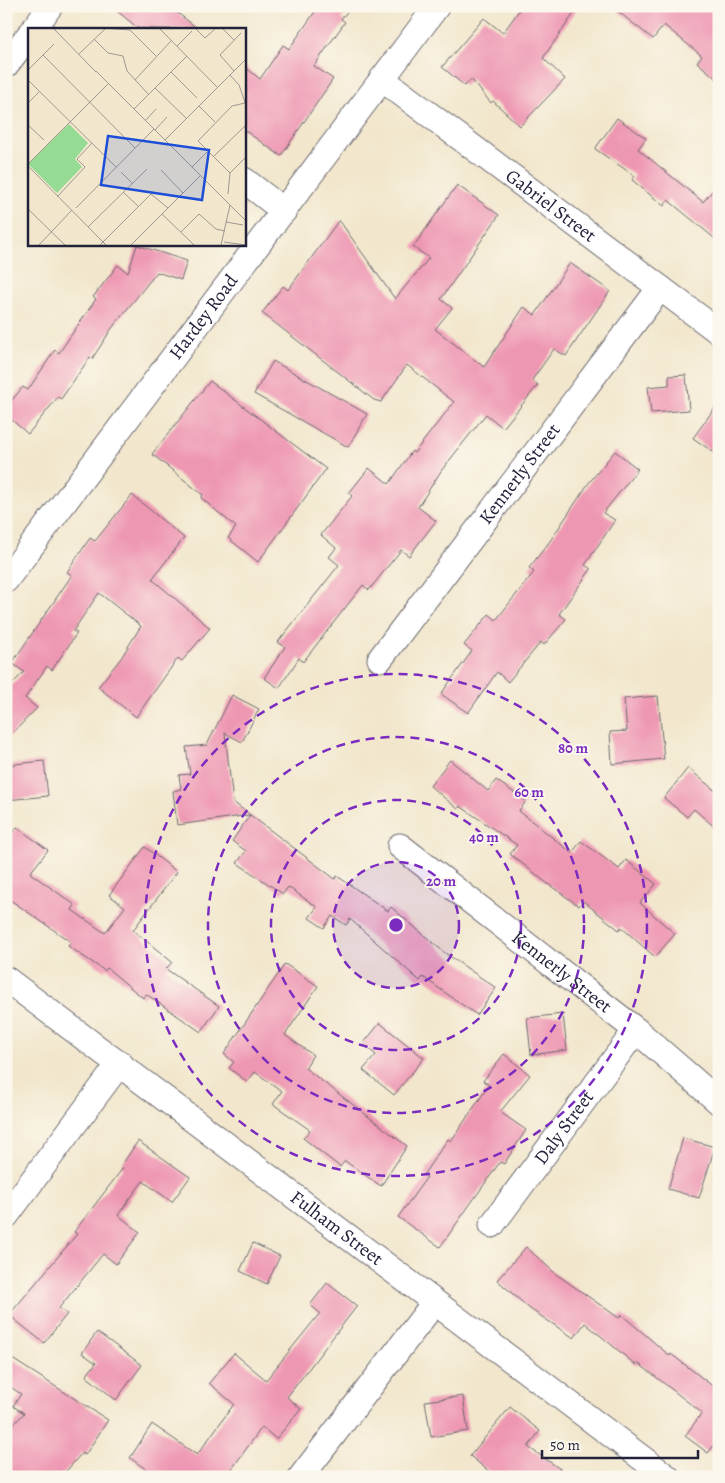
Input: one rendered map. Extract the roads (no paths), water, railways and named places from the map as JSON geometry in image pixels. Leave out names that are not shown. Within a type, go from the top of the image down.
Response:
[{"type":"street","name":"Hardey Road","points":[[6,580],[437,6]]},
{"type":"street","points":[[6,65],[28,38]]},
{"type":"street","name":"Gabriel Street","points":[[382,78],[719,332]]},
{"type":"street","points":[[245,181],[284,211]]},
{"type":"street","name":"Kennerly Street","points":[[380,659],[660,288]]},
{"type":"street","name":"Kennerly Street","points":[[400,846],[636,1030],[719,1102]]},
{"type":"street","name":"Fulham Street","points":[[6,978],[434,1303],[668,1477]]},
{"type":"street","name":"Daly Street","points":[[492,1225],[636,1030]]},
{"type":"street","points":[[6,1216],[120,1063]]},
{"type":"street","points":[[301,1477],[434,1303]]}]
